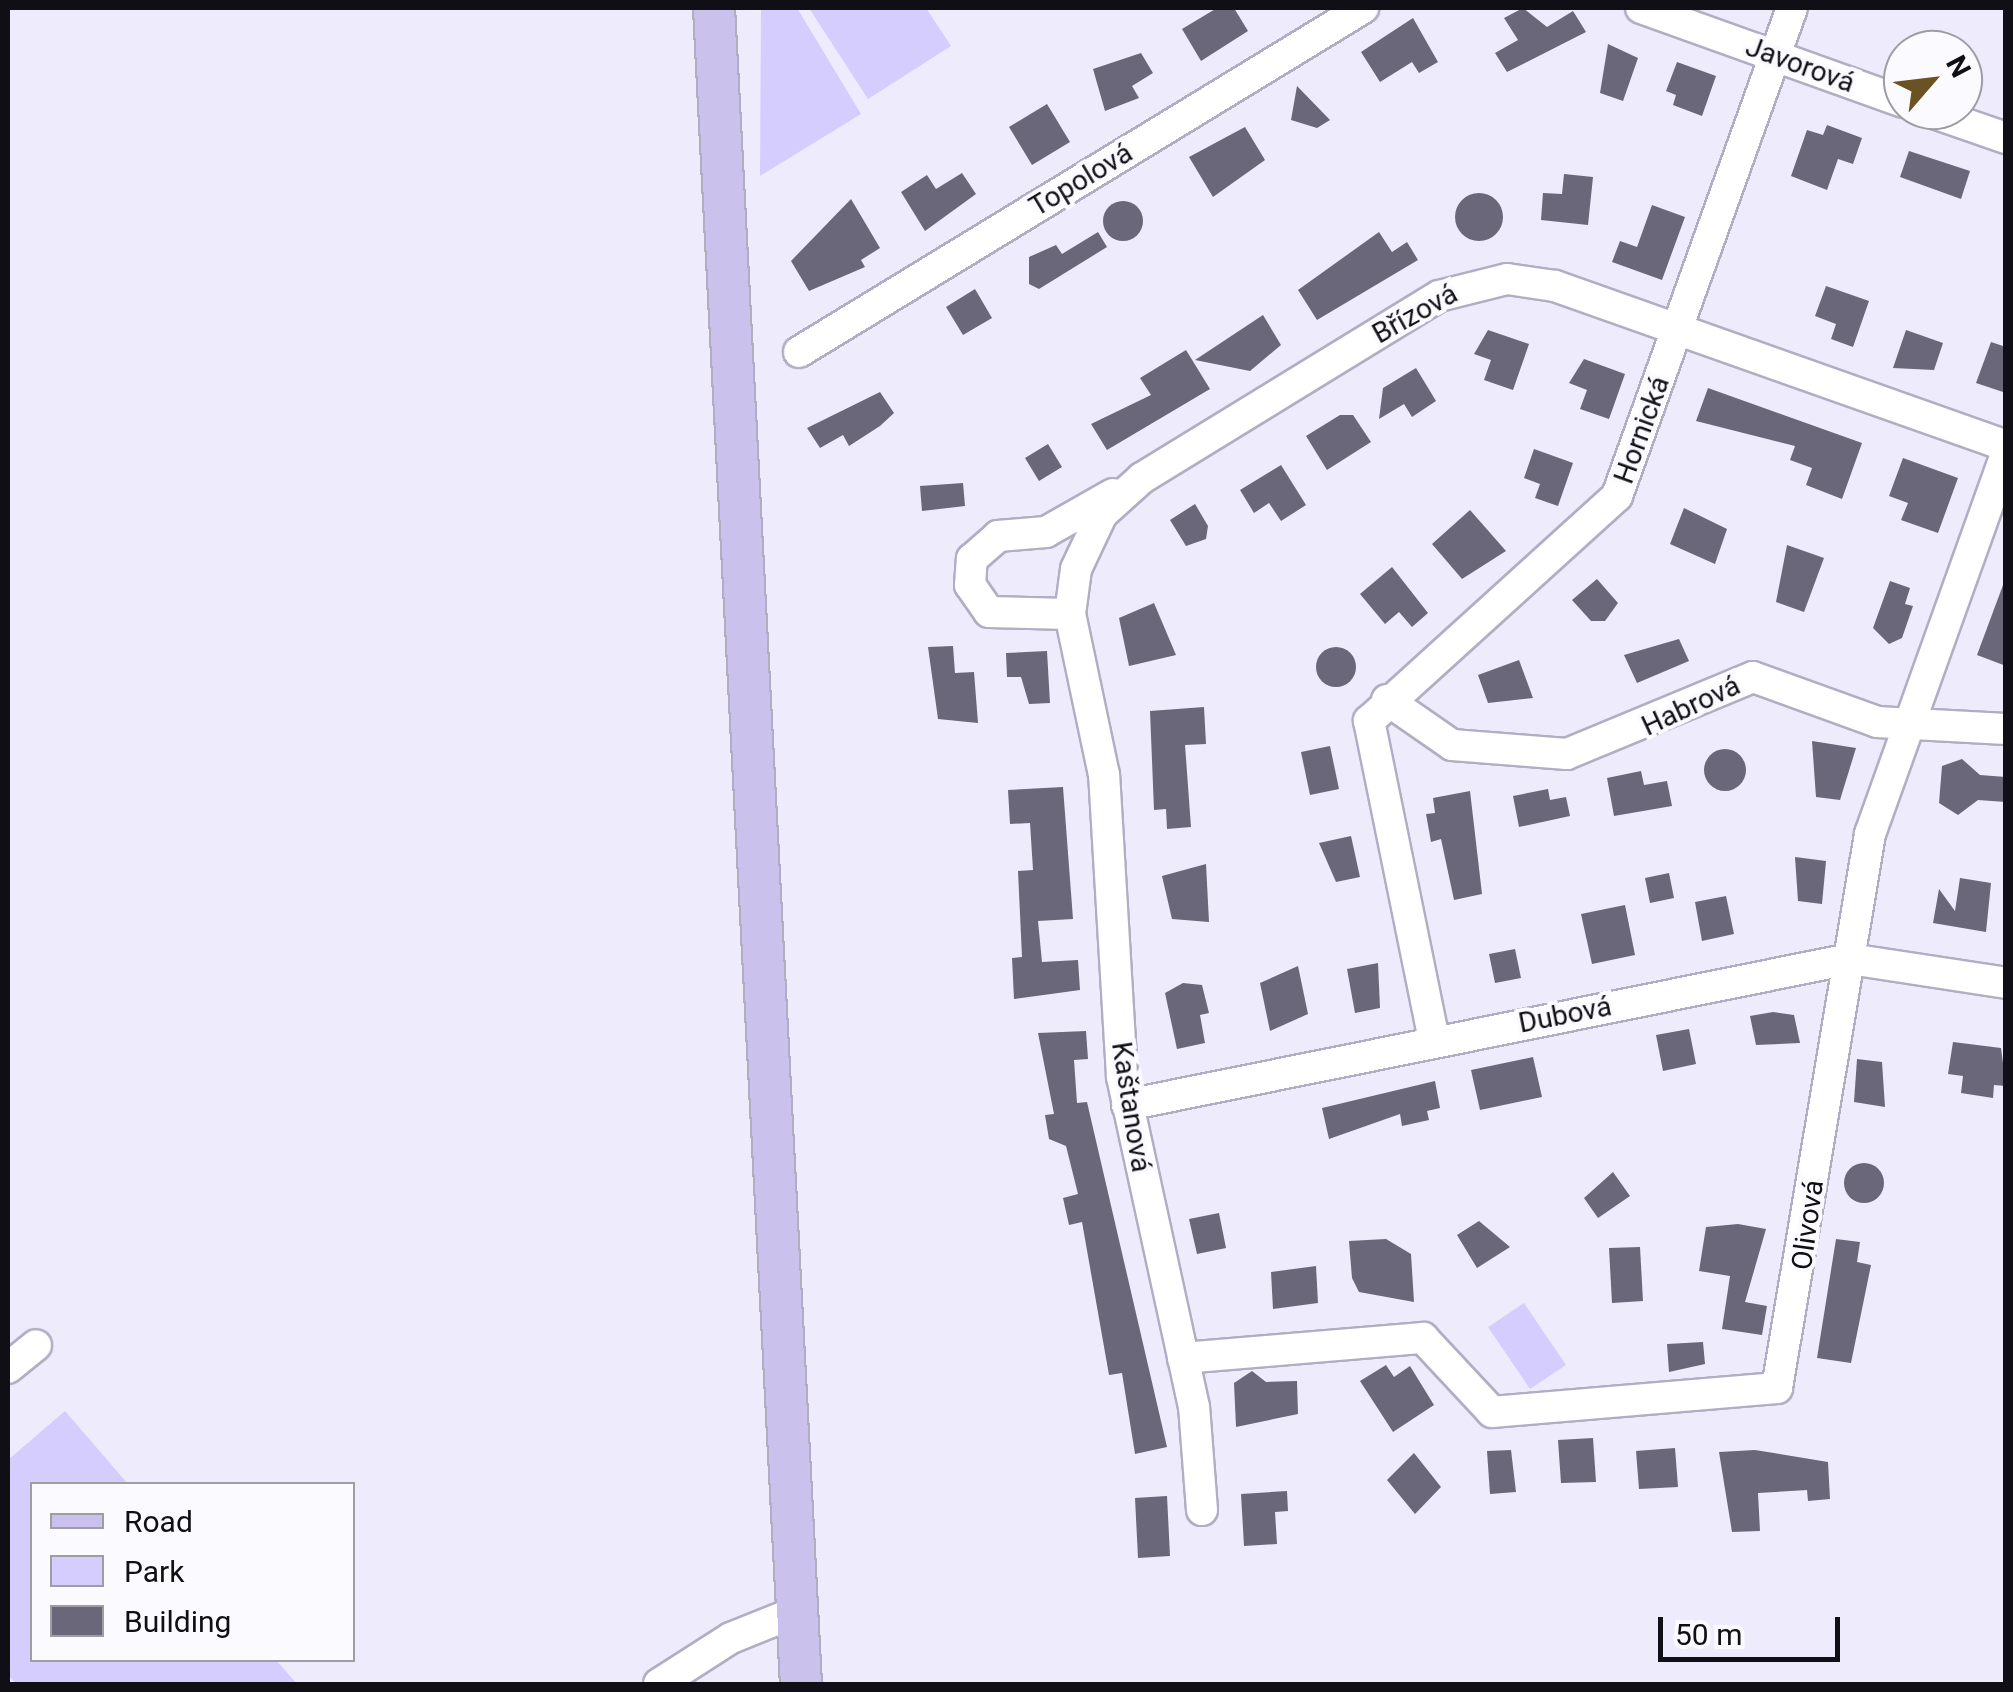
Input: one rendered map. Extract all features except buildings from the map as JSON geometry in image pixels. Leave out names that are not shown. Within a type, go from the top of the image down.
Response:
[{"type":"main road","points":[[714,8],[801,1684]]},
{"type":"street","name":"Topolová","points":[[799,352],[1363,8]]},
{"type":"street","name":"Javorová","points":[[1641,8],[1883,95]]},
{"type":"street","name":"Hornická","points":[[1434,1040],[1366,732],[1387,700],[1610,504],[1678,329],[1792,8]]},
{"type":"street","name":"Břízová","points":[[1086,700],[1070,614],[1094,526],[1142,478],[1460,287],[1530,280],[1678,329],[2006,450]]},
{"type":"street","name":"Olivová","points":[[1183,1358],[1424,1338],[1487,1412],[1769,1393],[1786,1369],[1870,834],[2006,450]]},
{"type":"street","points":[[1070,614],[989,612],[970,586],[972,559],[998,536],[1046,532],[1142,478]]},
{"type":"street","name":"Habrová","points":[[1387,700],[1452,745],[1568,754],[1754,677],[1877,722],[2006,729]]},
{"type":"street","name":"Kaštanová","points":[[1086,700],[1105,785],[1127,1105],[1183,1358],[1202,1510]]},
{"type":"street","name":"Dubová","points":[[1127,1105],[1850,959],[2006,983]]},
{"type":"street","points":[[8,1368],[36,1345]]},
{"type":"street","points":[[659,1684],[731,1638],[798,1611]]},
{"type":"green space","points":[[761,8],[797,8],[861,114],[760,176]]},
{"type":"green space","points":[[809,8],[926,8],[951,46],[868,99]]},
{"type":"green space","points":[[1524,1303],[1566,1365],[1530,1389],[1488,1327]]},
{"type":"green space","points":[[65,1411],[126,1482],[30,1482],[30,1662],[278,1662],[297,1684],[16,1684],[8,1675],[8,1460]]}]
